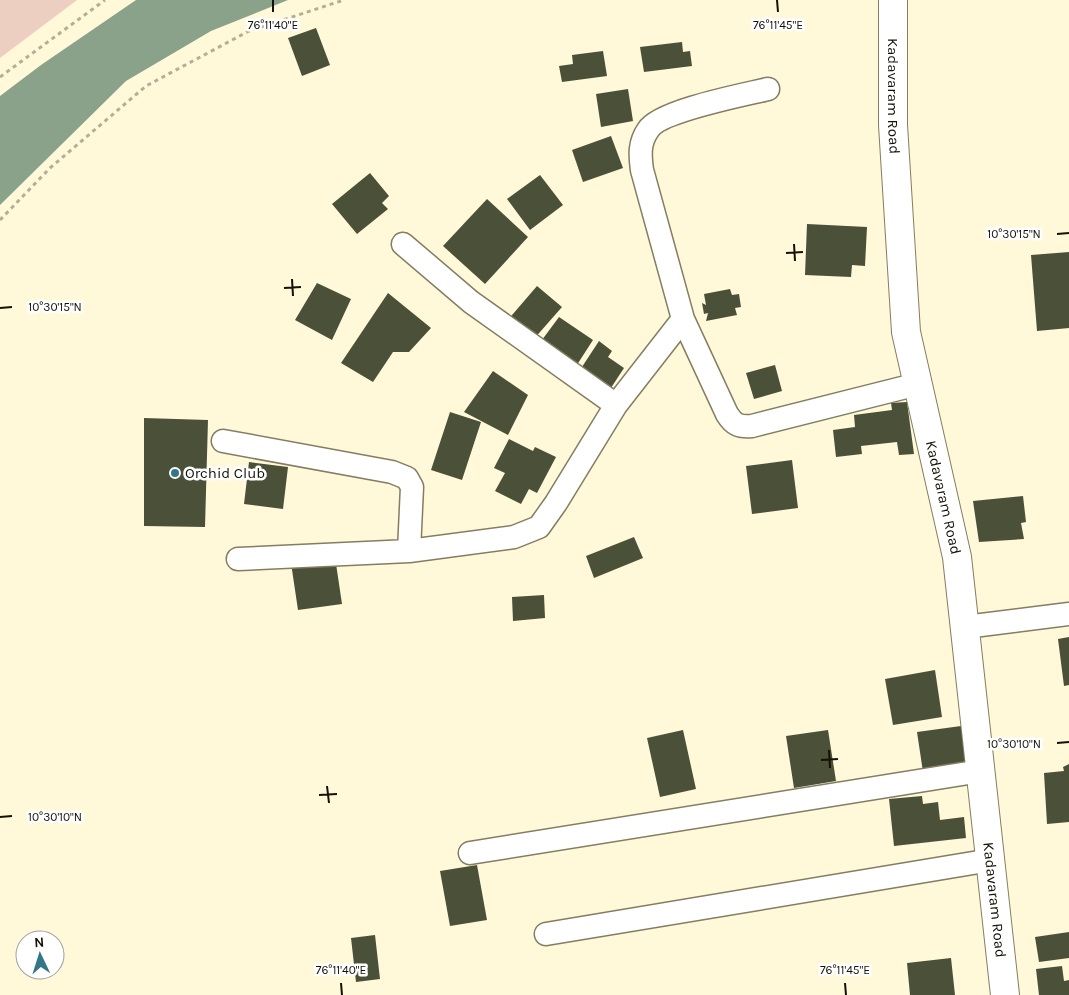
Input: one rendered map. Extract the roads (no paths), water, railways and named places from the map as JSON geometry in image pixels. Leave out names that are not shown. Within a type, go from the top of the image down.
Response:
[{"type":"main road","name":"Kadavaram Road","points":[[894,0],[893,124],[906,332],[957,557],[1005,995]]},
{"type":"street","points":[[768,89],[665,116],[649,128],[640,146],[642,170],[683,319],[728,414],[734,424],[741,427],[752,426],[918,384]]},
{"type":"street","points":[[403,244],[471,302],[616,405]]},
{"type":"street","points":[[238,559],[408,551],[514,537],[539,527],[556,503],[616,405],[683,319]]},
{"type":"street","points":[[223,441],[392,472],[407,478],[412,487],[408,551]]},
{"type":"street","points":[[964,627],[1069,614]]},
{"type":"street","points":[[470,853],[981,771]]},
{"type":"street","points":[[546,934],[991,860]]},
{"type":"place","name":"Orchid Club","points":[[175,473]]}]
